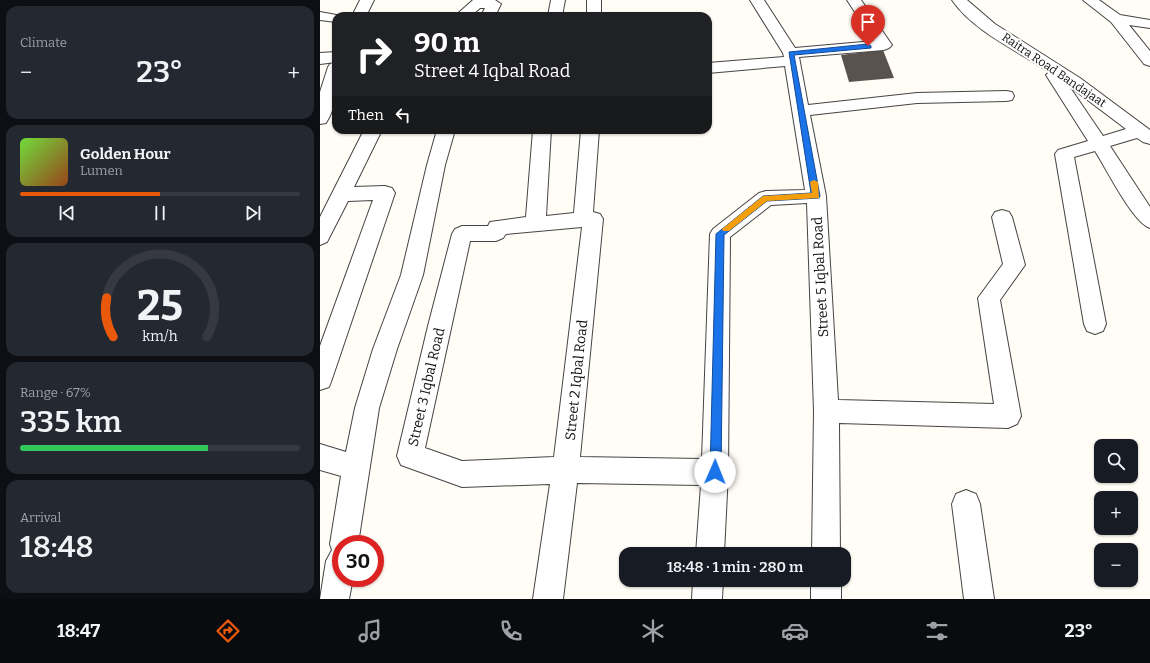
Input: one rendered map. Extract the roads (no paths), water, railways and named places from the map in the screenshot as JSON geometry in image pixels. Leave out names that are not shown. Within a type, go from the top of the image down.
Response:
[{"type":"street","points":[[361,12],[367,0]]},
{"type":"street","points":[[556,12],[558,0]]},
{"type":"street","points":[[594,0],[594,12]]},
{"type":"street","points":[[757,0],[792,57]]},
{"type":"street","points":[[712,67],[884,45],[854,0]]},
{"type":"street","name":"Raitra Road Bandajaat","points":[[959,0],[970,13],[1047,63],[1145,135]]},
{"type":"street","points":[[1090,0],[1116,19],[1150,61]]},
{"type":"street","points":[[467,12],[480,2],[494,4],[490,12]]},
{"type":"street","points":[[320,16],[332,18]]},
{"type":"street","points":[[1116,19],[1150,24]]},
{"type":"street","points":[[320,59],[322,57],[332,57]]},
{"type":"street","name":"Street 5 Iqbal Road","points":[[792,57],[816,196],[826,411],[826,547]]},
{"type":"street","points":[[1047,63],[1060,86],[1069,96],[1099,142],[1132,197],[1150,221]]},
{"type":"street","points":[[320,119],[332,80]]},
{"type":"street","points":[[802,112],[917,98],[1006,96]]},
{"type":"street","points":[[320,237],[371,134]]},
{"type":"street","points":[[345,535],[367,408],[385,348],[412,275],[436,165],[445,134]]},
{"type":"street","points":[[542,134],[535,224],[583,219],[590,134]]},
{"type":"street","points":[[1095,324],[1064,154],[1099,142],[1145,135]]},
{"type":"street","points":[[320,378],[384,193],[341,194]]},
{"type":"street","points":[[710,547],[715,472],[720,234],[766,198],[816,196]]},
{"type":"street","points":[[826,411],[1008,416],[989,298],[1014,265],[1002,217]]},
{"type":"street","name":"Street 2 Iqbal Road","points":[[548,599],[574,406],[593,218],[583,219]]},
{"type":"street","name":"Street 3 Iqbal Road","points":[[535,224],[497,227],[496,233],[462,234],[439,326],[410,456],[462,474],[566,470],[715,472]]},
{"type":"street","points":[[320,457],[356,468]]},
{"type":"street","points":[[966,504],[979,599]]},
{"type":"street","points":[[334,599],[336,587]]},
{"type":"street","points":[[707,599],[708,587]]},
{"type":"street","points":[[826,587],[826,599]]}]
